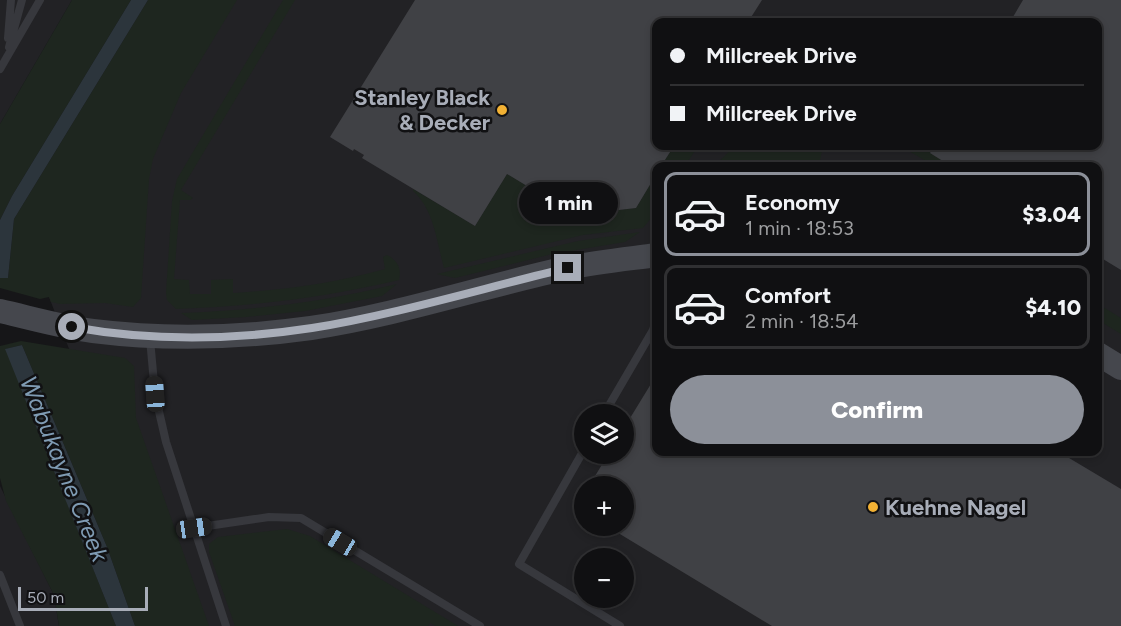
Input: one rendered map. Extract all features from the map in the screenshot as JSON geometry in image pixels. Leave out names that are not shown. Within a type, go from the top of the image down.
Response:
[{"type":"street","points":[[0,311],[93,331],[150,336],[256,335],[312,328],[373,316],[568,268],[652,256]]},
{"type":"street","points":[[1102,356],[1121,368]]},
{"type":"lane","points":[[6,59],[11,0]]},
{"type":"lane","points":[[6,59],[22,0]]},
{"type":"lane","points":[[0,69],[40,0]]},
{"type":"lane","points":[[610,404],[652,332]]},
{"type":"lane","points":[[150,336],[155,394],[166,442],[226,626]]},
{"type":"lane","points":[[576,464],[519,564],[620,626]]},
{"type":"lane","points":[[194,528],[269,517],[300,518],[480,626]]},
{"type":"lane","points":[[0,575],[20,626]]},
{"type":"shaded area","points":[[0,0],[72,0],[0,124]]},
{"type":"shaded area","points":[[72,0],[131,0],[12,196],[0,220],[0,124]]},
{"type":"shaded area","points":[[148,0],[237,0],[181,93],[153,159],[149,179],[141,298],[133,307],[105,303],[60,304],[51,302],[49,297],[40,299],[0,288],[0,278],[8,278],[14,219]]},
{"type":"shaded area","points":[[209,0],[1121,0],[1121,626],[176,626],[49,297]]},
{"type":"shaded area","points":[[283,0],[295,0],[181,190],[193,198],[180,200],[174,279],[189,280],[190,294],[211,294],[211,280],[233,279],[233,293],[271,290],[329,282],[385,269],[383,257],[387,255],[398,265],[399,280],[343,292],[288,300],[176,309],[167,300],[166,293],[172,201],[177,179]]},
{"type":"shaded area","points":[[671,150],[695,150],[688,162],[664,162]]},
{"type":"shaded area","points":[[731,150],[822,150],[820,162],[718,162]]},
{"type":"shaded area","points":[[907,150],[932,150],[930,153],[945,162],[928,162]]},
{"type":"shaded area","points":[[507,174],[575,215],[636,208],[652,181],[652,217],[643,228],[583,235],[444,268],[430,217],[413,189],[475,226]]},
{"type":"shaded area","points":[[640,232],[625,242],[552,254],[455,278],[437,274],[578,241]]},
{"type":"shaded area","points":[[397,284],[382,296],[305,311],[192,320],[181,313],[290,304],[343,296]]},
{"type":"shaded area","points":[[1102,306],[1121,318],[1121,334],[1102,322]]},
{"type":"shaded area","points":[[21,341],[125,358],[134,366],[136,418],[209,626],[135,626],[107,547],[22,345],[6,349],[116,626],[59,626],[54,595],[6,501],[0,478],[0,346]]},
{"type":"shaded area","points":[[0,486],[54,595],[59,626],[0,626]]},
{"type":"shaded area","points":[[287,529],[310,536],[458,626],[436,626],[430,623],[428,626],[235,626],[209,552],[209,544],[218,537]]},
{"type":"water","points":[[131,0],[148,0],[14,219],[8,278],[0,278],[0,220],[12,196]]},
{"type":"water","name":"Wabukayne Creek","points":[[22,345],[107,547],[135,626],[116,626],[5,349]]},
{"type":"building","name":"Stanley Black & Decker","points":[[415,0],[762,0],[751,18],[652,18],[652,150],[671,150],[664,162],[652,162],[652,181],[636,208],[575,215],[507,174],[475,226],[362,158],[364,155],[330,137]]},
{"type":"building","points":[[1023,0],[1121,0],[1121,270],[1102,258],[1102,162],[944,162],[930,153],[932,150],[1102,150],[1102,18],[1012,18]]},
{"type":"building","name":"Kuehne Nagel","points":[[652,382],[652,456],[1066,456],[1121,489],[1121,626],[772,626],[623,536],[634,536],[634,476],[595,476],[602,464],[634,464],[634,412]]},
{"type":"place","name":"Stanley Black & Decker","points":[[502,110]]},
{"type":"place","name":"Kuehne Nagel","points":[[873,507]]},
{"type":"route","points":[[72,327],[150,336],[256,335],[312,328],[373,316],[568,268]]}]
